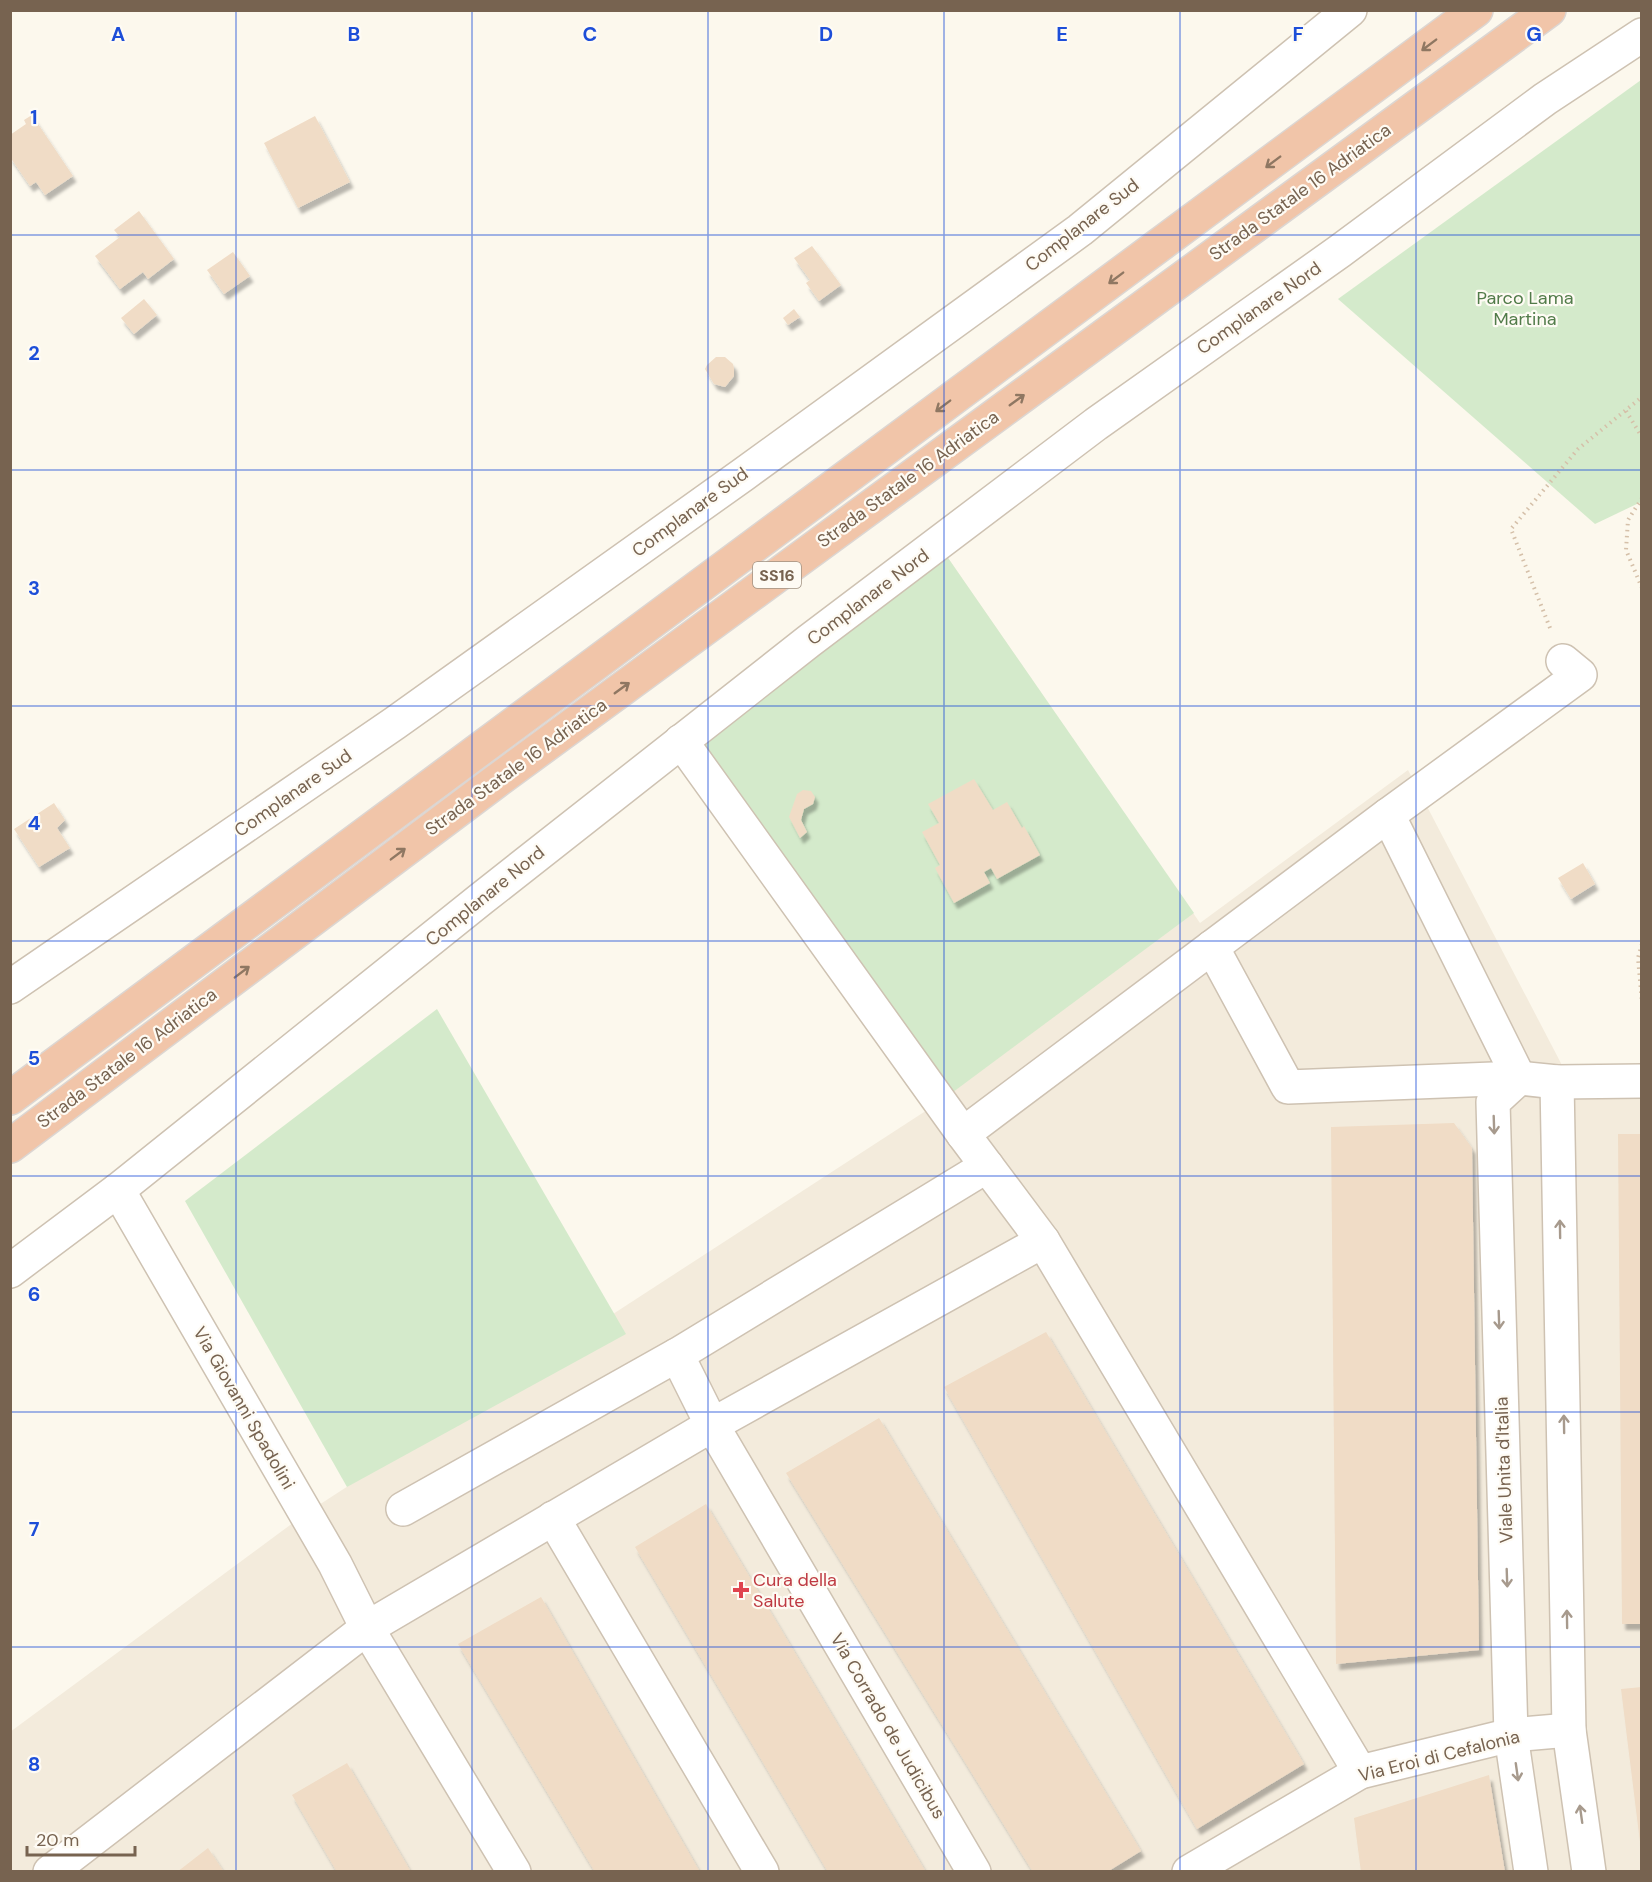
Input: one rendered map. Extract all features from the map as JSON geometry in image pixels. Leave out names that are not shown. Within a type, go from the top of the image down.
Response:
[{"type":"highway","name":"Strada Statale 16 Adriatica","points":[[10,1098],[1476,10]]},
{"type":"highway","name":"Strada Statale 16 Adriatica","points":[[10,1146],[495,782],[1549,10]]},
{"type":"street","name":"Complanare Sud","points":[[10,987],[414,709],[735,481],[1070,237],[1350,10]]},
{"type":"street","name":"Complanare Nord","points":[[10,1271],[118,1190],[681,741],[1096,424],[1340,251],[1545,99],[1641,35]]},
{"type":"street","points":[[963,1134],[1388,814],[1580,675],[1563,661]]},
{"type":"street","points":[[681,741],[963,1134],[1043,1241],[1360,1772]]},
{"type":"street","points":[[1388,814],[1519,1078]]},
{"type":"street","points":[[1212,947],[1288,1087],[1519,1078],[1557,1082],[1641,1081]]},
{"type":"street","name":"Viale Unita d'Italia","points":[[1519,1078],[1493,1102],[1511,1735],[1531,1872]]},
{"type":"street","points":[[1557,1082],[1569,1730],[1589,1872]]},
{"type":"street","points":[[403,1509],[676,1355],[987,1166]]},
{"type":"street","name":"Via Giovanni Spadolini","points":[[118,1190],[335,1564],[367,1628],[514,1872]]},
{"type":"street","points":[[50,1872],[367,1628],[711,1425],[1043,1241]]},
{"type":"street","name":"Via Corrado de Judicibus","points":[[676,1355],[711,1425],[974,1872]]},
{"type":"street","points":[[553,1518],[762,1872]]},
{"type":"street","name":"Via Eroi di Cefalonia","points":[[1189,1872],[1360,1772],[1511,1735],[1569,1730]]},
{"type":"path","points":[[1563,661],[1512,529],[1578,449],[1641,397]]},
{"type":"path","points":[[1626,411],[1641,437]]},
{"type":"path","points":[[1641,498],[1628,520],[1626,550],[1641,588]]},
{"type":"path","points":[[1641,944],[1641,1002]]},
{"type":"shaded area","points":[[946,555],[1200,923],[1408,770],[1576,1092],[1641,1091],[1641,1871],[11,1871],[10,1732],[305,1514],[941,1101]]},
{"type":"green space","name":"Parco Lama Martina","points":[[1641,80],[1641,502],[1595,524],[1338,299]]},
{"type":"green space","points":[[946,555],[1194,913],[941,1101],[684,753]]},
{"type":"green space","points":[[437,1009],[626,1334],[347,1487],[185,1201]]},
{"type":"building","points":[[32,115],[73,176],[45,195],[36,182],[30,186],[10,157],[10,135],[26,124],[24,120]]},
{"type":"building","points":[[315,116],[350,182],[298,208],[264,143]]},
{"type":"building","points":[[139,211],[174,259],[148,279],[143,272],[120,289],[95,256],[120,237],[114,230]]},
{"type":"building","points":[[812,246],[841,285],[819,301],[806,283],[810,280],[794,258]]},
{"type":"building","points":[[233,252],[250,276],[224,294],[207,270]]},
{"type":"building","points":[[144,299],[157,315],[134,334],[121,318]]},
{"type":"building","points":[[794,309],[800,317],[788,325],[783,318]]},
{"type":"building","points":[[716,357],[725,357],[733,364],[734,376],[725,387],[714,384],[705,369]]},
{"type":"building","points":[[974,779],[993,810],[1007,802],[1040,855],[997,879],[991,868],[984,872],[990,883],[954,903],[935,868],[940,865],[922,832],[939,823],[928,804]]},
{"type":"building","points":[[803,790],[811,791],[815,797],[813,804],[804,809],[801,820],[807,832],[800,838],[789,817],[797,794]]},
{"type":"building","points":[[54,803],[65,820],[57,828],[70,848],[39,867],[14,829]]},
{"type":"building","points":[[1583,863],[1595,884],[1571,899],[1558,878]]},
{"type":"building","points":[[1454,1123],[1472,1148],[1479,1650],[1336,1664],[1331,1127]]},
{"type":"building","points":[[1618,1134],[1642,1134],[1642,1624],[1622,1624]]},
{"type":"building","points":[[1046,1332],[1304,1764],[1197,1829],[944,1387]]},
{"type":"building","points":[[879,1418],[1141,1851],[1107,1872],[1033,1872],[786,1473]]},
{"type":"building","points":[[706,1504],[926,1872],[828,1872],[635,1547]]},
{"type":"building","points":[[541,1597],[700,1872],[595,1872],[458,1644]]},
{"type":"building","points":[[1642,1687],[1642,1842],[1640,1842],[1621,1689]]},
{"type":"building","points":[[347,1763],[411,1872],[337,1872],[292,1795]]},
{"type":"building","points":[[1489,1775],[1505,1872],[1361,1872],[1354,1818]]},
{"type":"building","points":[[208,1848],[224,1872],[177,1872]]},
{"type":"place","name":"Cura della Salute","points":[[741,1590]]}]
